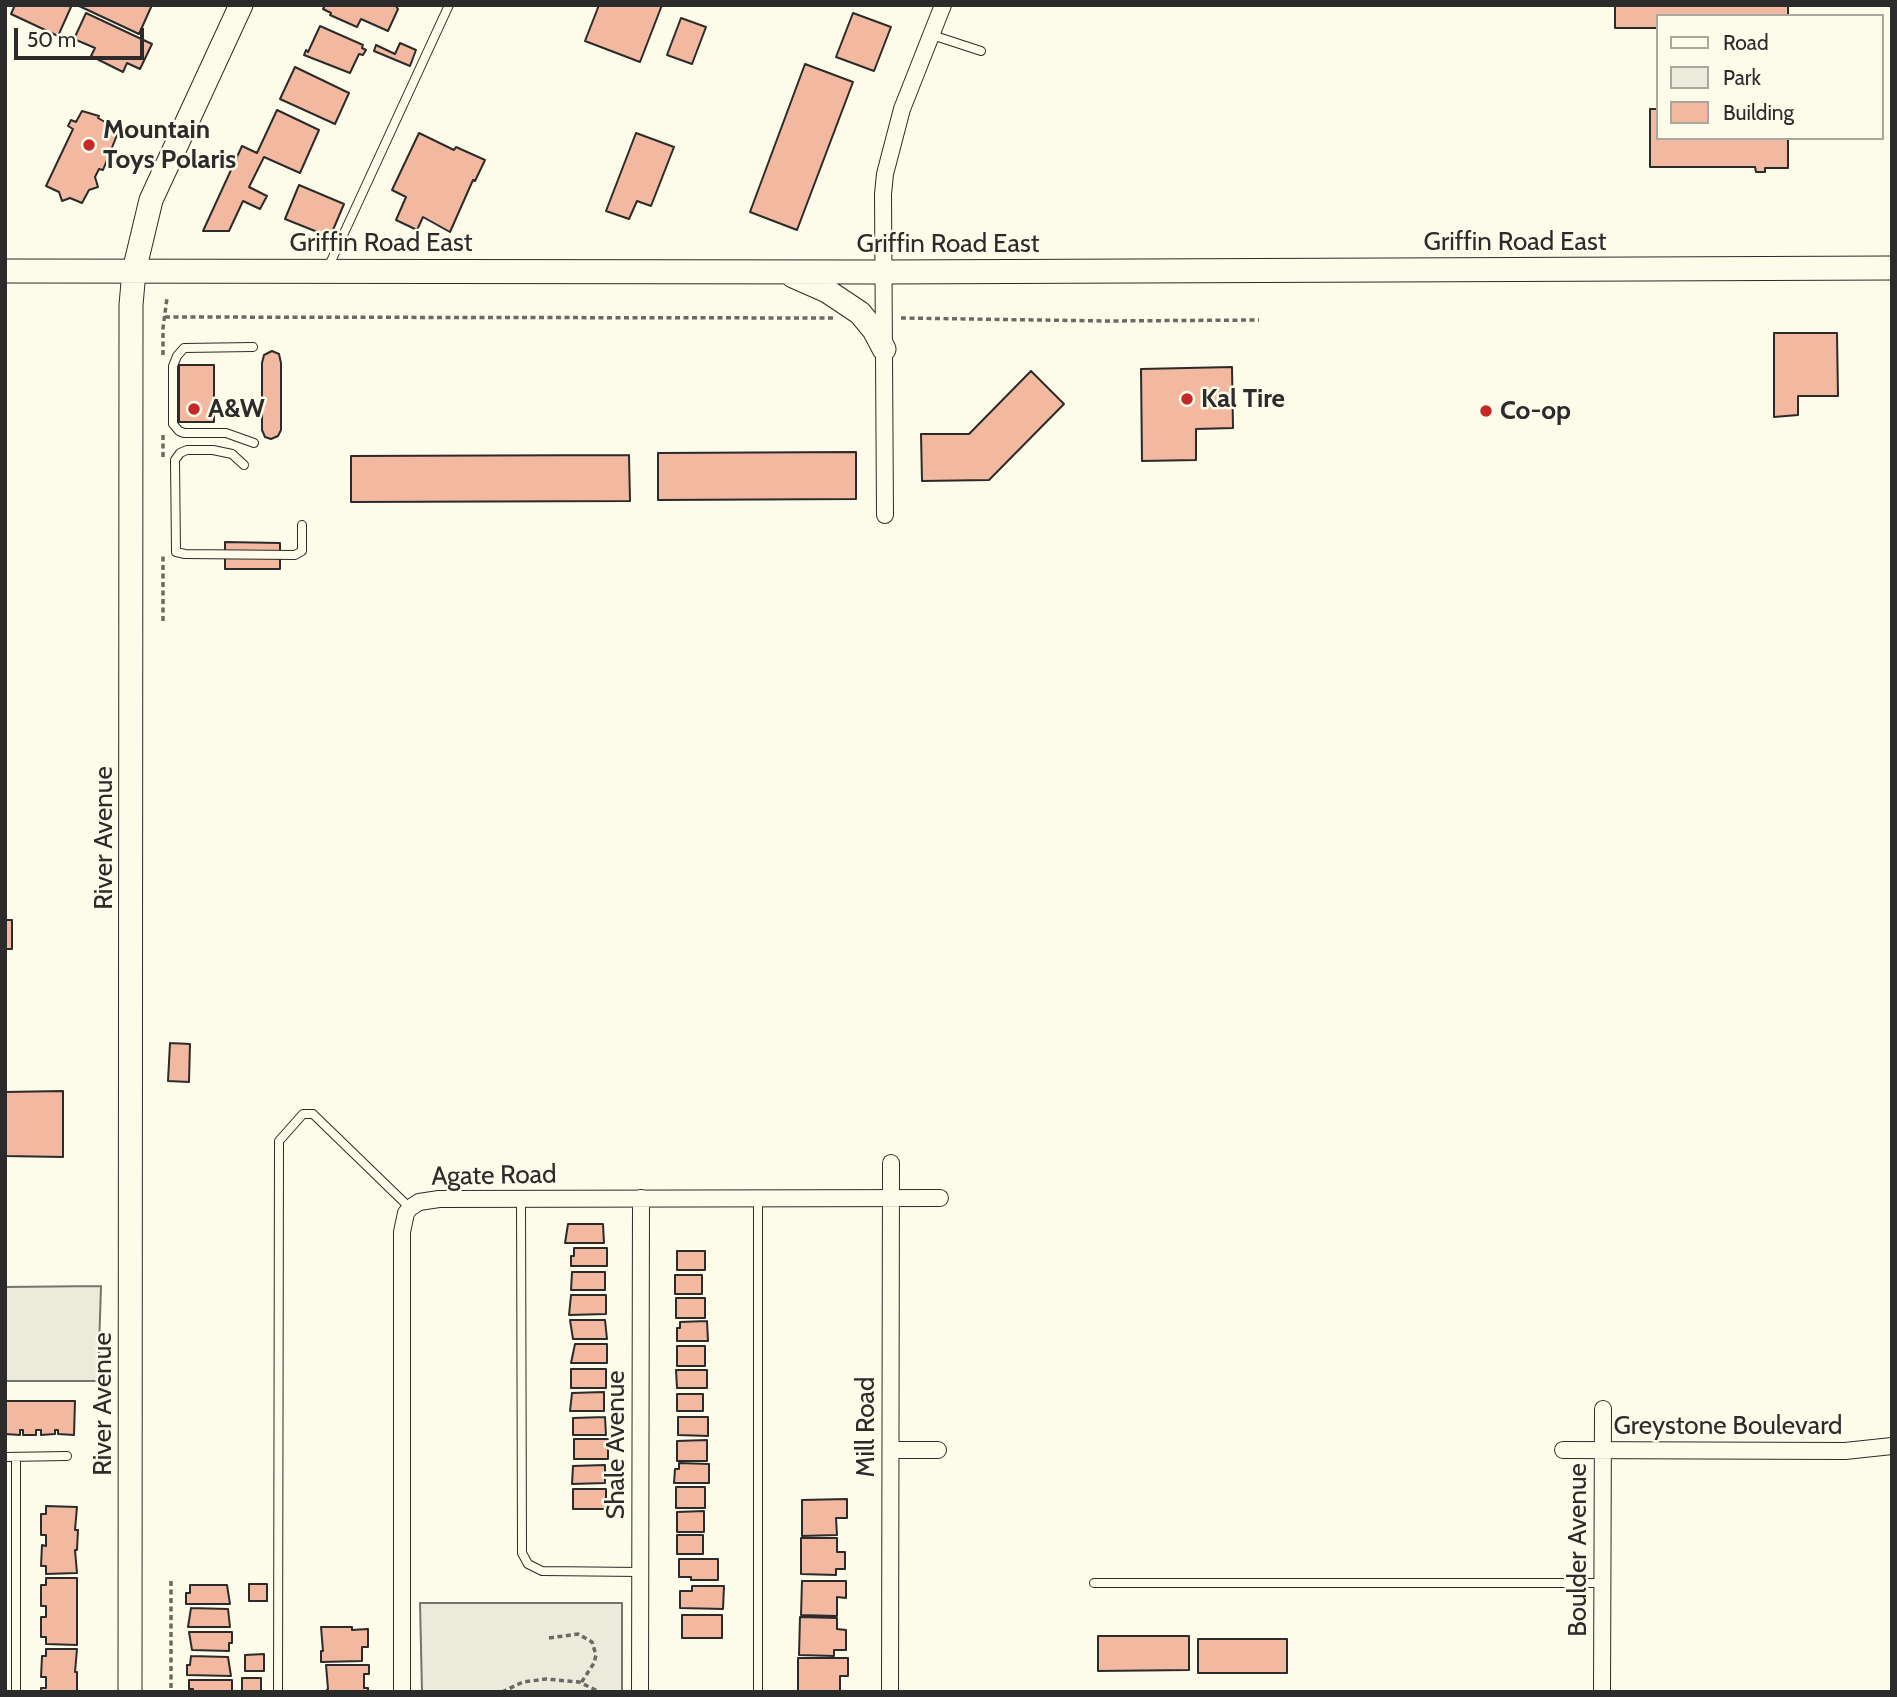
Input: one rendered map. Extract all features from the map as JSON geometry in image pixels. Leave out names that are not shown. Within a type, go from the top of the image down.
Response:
[{"type":"main road","name":"River Avenue","points":[[130,1692],[131,305],[134,271],[146,217],[158,182],[241,5]]},
{"type":"main road","name":"Griffin Road East","points":[[5,271],[883,272],[1892,268]]},
{"type":"main road","points":[[784,272],[846,302],[860,313],[874,330],[884,349]]},
{"type":"street","points":[[885,514],[885,174],[902,109],[943,5]]},
{"type":"street","name":"Mill Road","points":[[890,1692],[891,1163]]},
{"type":"street","name":"Shale Avenue","points":[[640,1692],[641,1198]]},
{"type":"street","name":"Agate Road","points":[[402,1692],[402,1232],[406,1213],[410,1208],[419,1202],[439,1199],[940,1198]]},
{"type":"street","name":"Boulder Avenue","points":[[1602,1692],[1603,1409]]},
{"type":"street","name":"Greystone Boulevard","points":[[1563,1450],[1844,1451],[1892,1446]]},
{"type":"street","points":[[891,1450],[938,1450]]},
{"type":"lane","points":[[326,272],[449,5]]},
{"type":"lane","points":[[932,35],[981,51]]},
{"type":"lane","points":[[253,347],[184,348],[173,366],[173,424],[178,431],[184,433],[226,433],[254,443]]},
{"type":"lane","points":[[244,465],[232,454],[213,450],[187,450],[174,460],[176,552],[295,555],[302,551],[302,525]]},
{"type":"lane","points":[[278,1692],[279,1141],[303,1114],[313,1114],[410,1208]]},
{"type":"lane","points":[[521,1198],[522,1553],[528,1564],[542,1572],[640,1572]]},
{"type":"lane","points":[[758,1198],[758,1692]]},
{"type":"lane","points":[[5,1457],[67,1456]]},
{"type":"lane","points":[[16,1457],[16,1692]]},
{"type":"lane","points":[[1094,1583],[1603,1583]]},
{"type":"lane","points":[[5,1626],[15,1626]]},
{"type":"path","points":[[163,355],[167,298]]},
{"type":"path","points":[[165,317],[845,318]]},
{"type":"path","points":[[899,318],[1259,320]]},
{"type":"path","points":[[163,424],[163,465]]},
{"type":"path","points":[[163,547],[163,621]]},
{"type":"path","points":[[170,1581],[170,1692]]},
{"type":"path","points":[[549,1638],[578,1634],[592,1642],[596,1655],[582,1683]]},
{"type":"path","points":[[502,1692],[523,1682],[546,1679],[582,1683],[600,1692]]},
{"type":"green space","points":[[101,1286],[98,1381],[5,1381],[5,1287]]},
{"type":"green space","points":[[420,1603],[622,1603],[622,1692],[422,1692]]},
{"type":"building","points":[[15,5],[71,7],[58,36],[11,14]]},
{"type":"building","points":[[77,5],[152,5],[139,34]]},
{"type":"building","points":[[325,5],[395,5],[398,9],[388,31],[361,19],[357,27],[330,15],[331,13],[323,9]]},
{"type":"building","points":[[599,5],[662,5],[640,62],[585,41]]},
{"type":"building","points":[[1615,5],[1788,5],[1788,14],[1656,14],[1656,28],[1615,28]]},
{"type":"building","points":[[86,13],[152,44],[140,69],[127,63],[123,72],[91,56],[95,48],[74,39]]},
{"type":"building","points":[[853,13],[891,27],[874,71],[836,57]]},
{"type":"building","points":[[681,18],[706,27],[692,64],[667,55]]},
{"type":"building","points":[[320,26],[363,45],[362,48],[366,50],[363,55],[359,54],[350,73],[304,55]]},
{"type":"building","points":[[400,43],[416,50],[410,66],[374,51],[376,45],[395,54]]},
{"type":"building","points":[[805,64],[853,82],[797,230],[750,212]]},
{"type":"building","points":[[295,67],[349,93],[335,124],[280,99]]},
{"type":"building","points":[[1650,109],[1656,109],[1656,140],[1788,140],[1788,168],[1765,168],[1765,172],[1756,172],[1755,167],[1650,167]]},
{"type":"building","points":[[277,110],[319,130],[300,173],[264,157],[249,187],[267,196],[260,209],[243,201],[229,231],[203,231],[242,146],[257,153]]},
{"type":"building","name":"Mountain Toys Polaris","points":[[82,111],[99,116],[98,118],[119,130],[103,170],[99,169],[95,177],[98,187],[89,190],[82,203],[70,198],[62,201],[59,192],[46,186],[73,129],[68,126],[71,120],[76,122]]},
{"type":"building","points":[[419,133],[454,150],[456,147],[485,160],[450,232],[423,217],[417,230],[396,220],[406,197],[392,190]]},
{"type":"building","points":[[636,133],[674,147],[651,206],[637,201],[629,219],[606,211]]},
{"type":"building","points":[[299,185],[344,204],[330,237],[285,219]]},
{"type":"building","points":[[1774,333],[1837,333],[1838,396],[1798,396],[1798,415],[1774,417]]},
{"type":"building","points":[[272,351],[279,354],[281,363],[281,430],[278,436],[271,439],[265,437],[262,430],[262,363],[264,355]]},
{"type":"building","points":[[179,365],[214,365],[214,422],[179,422]]},
{"type":"building","name":"Kal Tire","points":[[1232,367],[1233,428],[1196,429],[1196,460],[1142,461],[1141,369]]},
{"type":"building","points":[[1031,371],[1064,404],[989,480],[922,481],[921,434],[969,434]]},
{"type":"building","points":[[856,452],[856,499],[658,500],[658,453]]},
{"type":"building","points":[[629,455],[630,501],[351,502],[351,456]]},
{"type":"building","points":[[225,542],[280,543],[280,569],[225,569]]},
{"type":"building","points":[[5,920],[12,920],[12,949],[5,949]]},
{"type":"building","points":[[170,1043],[190,1044],[189,1082],[168,1081]]},
{"type":"building","points":[[63,1091],[63,1157],[5,1156],[5,1092]]},
{"type":"building","points":[[568,1224],[603,1224],[604,1243],[565,1243]]},
{"type":"building","points":[[574,1248],[607,1248],[607,1266],[571,1266]]},
{"type":"building","points":[[677,1251],[705,1251],[705,1270],[677,1270]]},
{"type":"building","points":[[572,1272],[605,1272],[605,1290],[571,1290]]},
{"type":"building","points":[[675,1275],[702,1275],[702,1294],[675,1294]]},
{"type":"building","points":[[571,1295],[606,1295],[606,1314],[569,1315]]},
{"type":"building","points":[[676,1298],[705,1298],[705,1318],[676,1318]]},
{"type":"building","points":[[570,1320],[605,1320],[607,1339],[573,1339]]},
{"type":"building","points":[[707,1321],[708,1341],[677,1341],[680,1322]]},
{"type":"building","points":[[575,1344],[607,1344],[607,1363],[571,1363]]},
{"type":"building","points":[[677,1346],[705,1346],[705,1366],[677,1366]]},
{"type":"building","points":[[571,1369],[606,1369],[606,1388],[571,1388]]},
{"type":"building","points":[[676,1370],[707,1370],[707,1388],[677,1388]]},
{"type":"building","points":[[604,1392],[604,1411],[570,1411],[572,1393]]},
{"type":"building","points":[[677,1394],[703,1394],[703,1411],[677,1411]]},
{"type":"building","points":[[5,1401],[75,1401],[74,1435],[58,1434],[58,1430],[55,1430],[55,1434],[41,1435],[41,1430],[36,1430],[36,1435],[23,1435],[23,1430],[20,1430],[20,1435],[5,1434]]},
{"type":"building","points":[[605,1417],[606,1435],[573,1435],[573,1418]]},
{"type":"building","points":[[678,1417],[708,1417],[708,1436],[678,1435]]},
{"type":"building","points":[[574,1439],[608,1439],[608,1459],[574,1459]]},
{"type":"building","points":[[707,1440],[707,1461],[677,1461],[677,1441]]},
{"type":"building","points":[[679,1463],[709,1464],[709,1483],[674,1483],[675,1469],[679,1469]]},
{"type":"building","points":[[605,1465],[605,1483],[572,1484],[573,1466]]},
{"type":"building","points":[[676,1487],[705,1487],[705,1508],[676,1508]]},
{"type":"building","points":[[573,1489],[606,1489],[606,1509],[573,1509]]},
{"type":"building","points":[[847,1499],[847,1518],[836,1518],[837,1535],[802,1536],[802,1500]]},
{"type":"building","points":[[46,1506],[77,1507],[77,1573],[46,1574],[46,1566],[41,1566],[42,1545],[46,1546],[46,1535],[41,1535],[41,1514],[46,1514]]},
{"type":"building","points":[[704,1511],[704,1532],[677,1532],[677,1512]]},
{"type":"building","points":[[677,1535],[703,1535],[703,1554],[677,1554]]},
{"type":"building","points":[[801,1538],[837,1538],[837,1552],[845,1552],[845,1569],[836,1569],[836,1575],[801,1574]]},
{"type":"building","points":[[679,1559],[718,1559],[718,1580],[679,1577]]},
{"type":"building","points":[[46,1578],[77,1578],[77,1645],[46,1644],[46,1637],[41,1637],[41,1617],[46,1617],[46,1606],[41,1606],[41,1585],[46,1585]]},
{"type":"building","points":[[802,1581],[846,1581],[846,1598],[837,1597],[837,1616],[801,1615]]},
{"type":"building","points":[[249,1584],[267,1584],[267,1601],[249,1601]]},
{"type":"building","points":[[190,1585],[227,1585],[230,1604],[186,1604],[186,1593],[190,1593]]},
{"type":"building","points":[[692,1586],[724,1586],[723,1609],[680,1608],[680,1591],[692,1591]]},
{"type":"building","points":[[191,1608],[228,1609],[230,1627],[188,1627]]},
{"type":"building","points":[[682,1615],[722,1615],[722,1638],[682,1638]]},
{"type":"building","points":[[800,1617],[837,1618],[837,1629],[846,1630],[846,1650],[834,1650],[834,1656],[799,1655]]},
{"type":"building","points":[[321,1627],[368,1629],[368,1647],[362,1647],[362,1661],[321,1662]]},
{"type":"building","points":[[189,1632],[232,1632],[232,1643],[229,1643],[229,1651],[192,1650]]},
{"type":"building","points":[[1098,1636],[1189,1636],[1189,1670],[1098,1671]]},
{"type":"building","points":[[1198,1639],[1287,1639],[1287,1673],[1198,1673]]},
{"type":"building","points":[[46,1649],[77,1649],[77,1692],[41,1692],[41,1688],[46,1688],[46,1677],[41,1677],[42,1656],[46,1656]]},
{"type":"building","points":[[264,1654],[264,1671],[245,1671],[245,1655]]},
{"type":"building","points":[[191,1656],[228,1657],[231,1676],[187,1675]]},
{"type":"building","points":[[798,1658],[848,1658],[848,1676],[840,1676],[840,1692],[798,1692]]},
{"type":"building","points":[[326,1665],[369,1665],[369,1674],[364,1674],[364,1688],[368,1688],[368,1692],[325,1692],[328,1689]]},
{"type":"building","points":[[242,1678],[261,1678],[261,1692],[242,1692]]},
{"type":"building","points":[[189,1680],[232,1680],[232,1691],[193,1692],[193,1689],[189,1689]]},
{"type":"place","name":"Mountain Toys Polaris","points":[[89,145]]},
{"type":"place","name":"Kal Tire","points":[[1187,399]]},
{"type":"place","name":"A&W","points":[[194,409]]},
{"type":"place","name":"Co-op","points":[[1486,411]]}]
